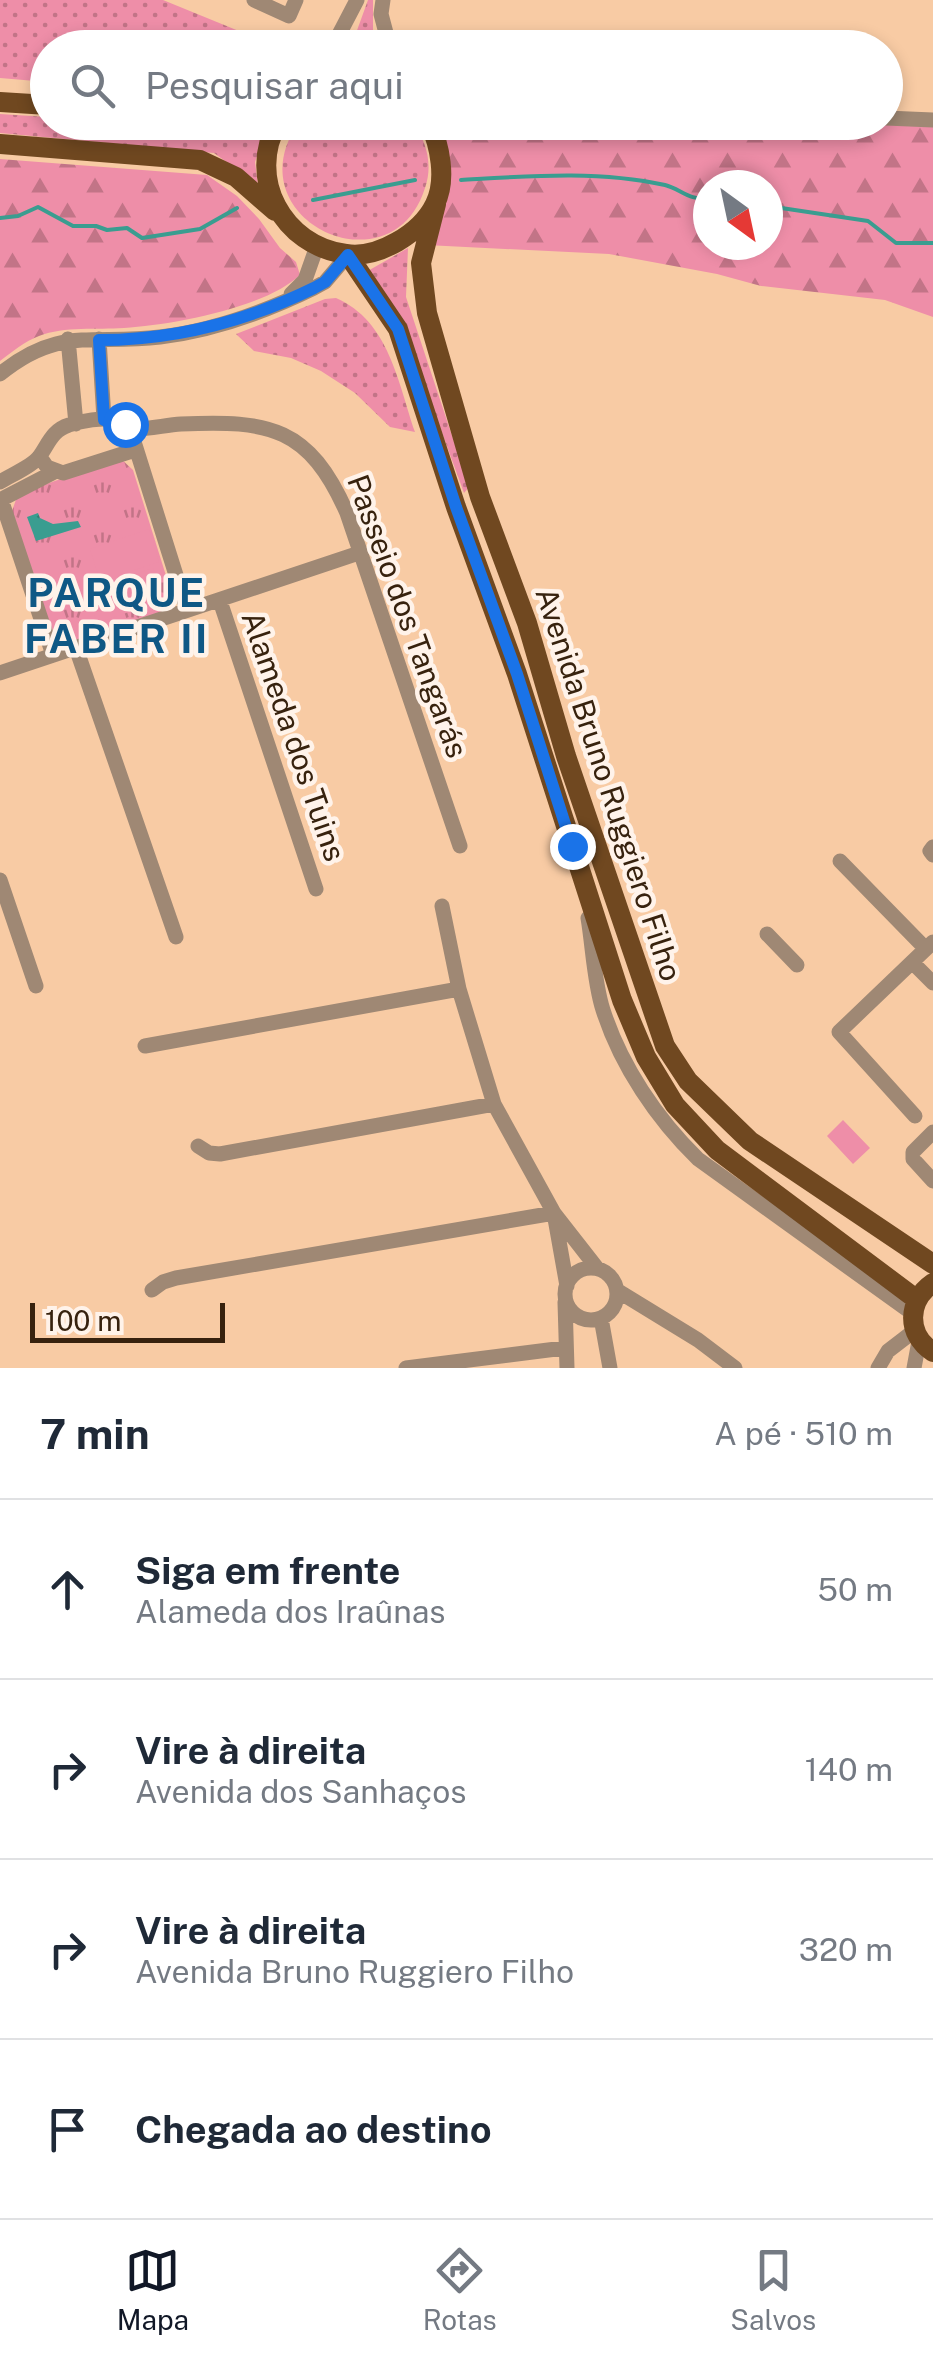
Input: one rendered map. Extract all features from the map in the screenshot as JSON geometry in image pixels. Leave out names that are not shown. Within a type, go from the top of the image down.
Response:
[{"type":"main road","points":[[0,102],[30,104]]},
{"type":"main road","points":[[270,140],[266,172],[280,215]]},
{"type":"main road","name":"Avenida Bruno Ruggiero Filho","points":[[438,140],[441,166],[421,263],[423,298],[480,496],[526,623],[566,756],[665,1046],[688,1081],[750,1140],[933,1264]]},
{"type":"main road","points":[[0,144],[200,160],[236,177],[296,234],[317,246],[348,255],[382,249],[402,239],[436,204]]},
{"type":"main road","name":"Avenida Bruno Ruggiero Filho","points":[[348,255],[398,329],[456,507],[517,674],[622,1000],[660,1083],[675,1106],[717,1150],[778,1194],[919,1327]]},
{"type":"main road","points":[[456,507],[480,496]]},
{"type":"main road","points":[[778,1194],[796,1168]]},
{"type":"main road","points":[[919,1327],[933,1283]]},
{"type":"street","points":[[254,0],[290,16],[296,0]]},
{"type":"street","points":[[342,30],[358,0]]},
{"type":"street","points":[[382,0],[385,30]]},
{"type":"street","points":[[903,119],[933,120]]},
{"type":"street","points":[[284,300],[306,280],[317,246]]},
{"type":"street","points":[[0,374],[32,350],[68,339],[162,337],[284,300],[325,282],[348,255]]},
{"type":"street","points":[[0,482],[40,457],[50,438],[67,425],[76,424],[68,339]]},
{"type":"street","points":[[99,340],[104,420]]},
{"type":"street","name":"Passeio dos Tangarás","points":[[76,424],[114,420],[130,429],[228,423],[280,432],[308,449],[331,477],[347,513],[460,846]]},
{"type":"street","points":[[130,429],[187,610]]},
{"type":"street","points":[[53,654],[1,499],[54,472],[135,450]]},
{"type":"street","points":[[40,457],[54,472]]},
{"type":"street","points":[[0,673],[359,554]]},
{"type":"street","name":"Alameda dos Tuins","points":[[220,600],[316,889]]},
{"type":"street","points":[[76,648],[176,937]]},
{"type":"street","points":[[840,861],[929,946],[838,1032],[915,1116]]},
{"type":"street","points":[[0,880],[36,986]]},
{"type":"street","name":"Avenida Bruno Ruggiero Filho","points":[[582,880],[602,1009],[630,1071],[670,1132],[698,1158],[919,1327]]},
{"type":"street","points":[[442,906],[459,989],[494,1104],[554,1213],[597,1268],[611,1277],[618,1291],[698,1340],[735,1368]]},
{"type":"street","points":[[767,934],[797,965]]},
{"type":"street","points":[[912,962],[933,983]]},
{"type":"street","points":[[145,1046],[459,989]]},
{"type":"street","points":[[198,1146],[220,1154],[494,1104]]},
{"type":"street","points":[[933,1132],[914,1152],[913,1160],[933,1181]]},
{"type":"street","points":[[152,1290],[176,1278],[554,1213]]},
{"type":"street","points":[[554,1213],[566,1293],[567,1368]]},
{"type":"street","points":[[566,1293],[576,1274],[597,1268]]},
{"type":"street","points":[[566,1293],[577,1316],[584,1319],[601,1318],[614,1308],[618,1291]]},
{"type":"street","points":[[601,1318],[610,1368]]},
{"type":"street","points":[[878,1368],[888,1351],[919,1327]]},
{"type":"street","points":[[914,1368],[919,1327]]},
{"type":"street","points":[[406,1368],[564,1348]]},
{"type":"green space","points":[[0,0],[163,0],[236,30],[30,30],[30,81],[0,78]]},
{"type":"green space","points":[[368,0],[373,0],[373,30],[357,30]]},
{"type":"green space","points":[[0,114],[30,116],[30,136],[0,133]]},
{"type":"green space","points":[[903,120],[933,120],[933,317],[885,300],[761,286],[609,254],[426,245],[442,140],[903,140]]},
{"type":"green space","points":[[75,140],[263,140],[255,162],[258,185],[214,153]]},
{"type":"green space","points":[[291,140],[423,140],[428,171],[425,188],[407,220],[382,236],[353,239],[324,231],[300,213],[285,188],[284,157]]},
{"type":"green space","points":[[0,159],[207,175],[237,196],[259,219],[296,262],[300,275],[264,297],[217,313],[144,326],[49,333],[0,361]]},
{"type":"green space","points":[[408,248],[406,297],[469,487],[464,493],[398,312],[366,272]]},
{"type":"green space","points":[[336,298],[354,308],[380,337],[397,374],[415,432],[390,427],[355,393],[321,371],[291,358],[254,351],[236,334]]},
{"type":"green space","points":[[120,458],[133,470],[173,598],[162,613],[73,641],[62,639],[51,628],[12,511],[18,494]]},
{"type":"green space","points":[[149,529],[159,562],[100,581],[90,549]]},
{"type":"green space","points":[[153,568],[164,600],[97,623],[86,591]]},
{"type":"green space","points":[[843,1120],[870,1148],[853,1164],[827,1136]]},
{"type":"water","points":[[38,513],[53,524],[78,521],[81,527],[36,541],[27,517]]},
{"type":"waterway","points":[[461,180],[614,177],[665,185],[693,197]]},
{"type":"waterway","points":[[313,200],[415,180]]},
{"type":"waterway","points":[[0,218],[18,216],[38,207],[73,226],[127,228],[142,238],[200,229],[237,208]]},
{"type":"waterway","points":[[783,208],[868,221],[896,243],[933,243]]},
{"type":"district","name":"PARQUE FABER II","points":[[117,615]]},
{"type":"route","points":[[125,424],[104,420],[99,340],[162,337],[228,321],[325,282],[348,255],[398,329],[572,846]]}]
